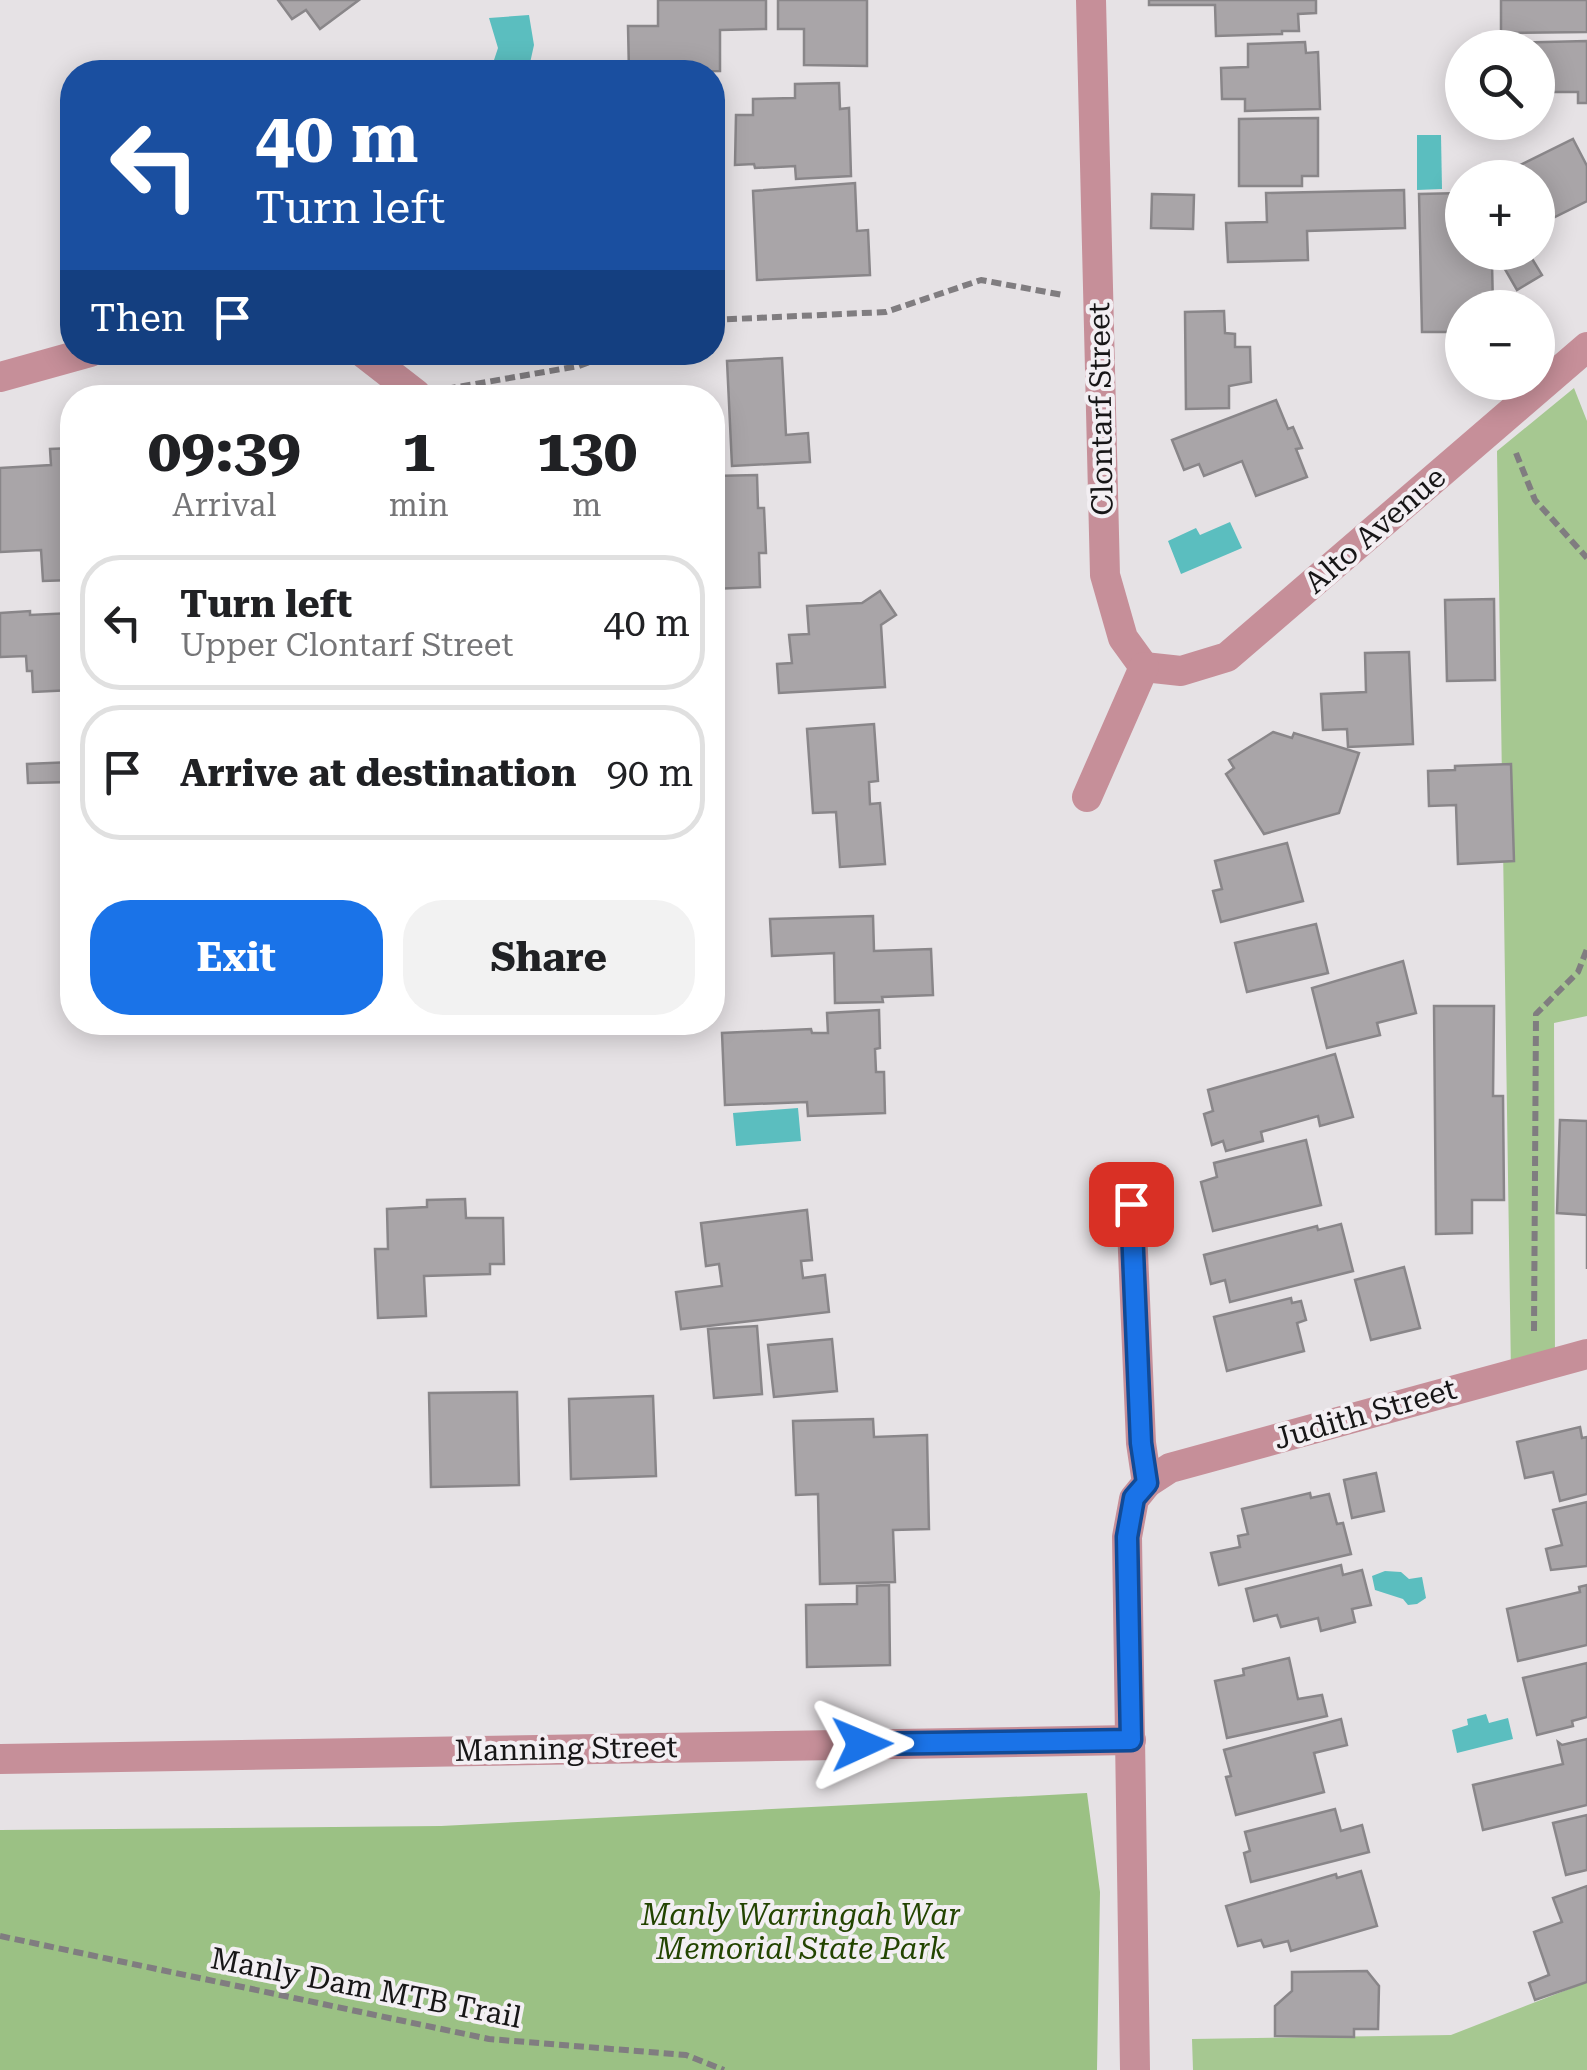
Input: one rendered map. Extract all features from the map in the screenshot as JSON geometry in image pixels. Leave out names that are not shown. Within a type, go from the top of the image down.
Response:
[{"type":"street","name":"Clontarf Street","points":[[1091,0],[1105,575],[1122,638],[1144,666]]},
{"type":"street","name":"Alto Avenue","points":[[1144,666],[1182,671],[1227,656],[1587,347]]},
{"type":"street","points":[[0,377],[60,360]]},
{"type":"street","points":[[379,365],[404,385]]},
{"type":"street","points":[[1087,797],[1144,666]]},
{"type":"street","points":[[1131,1204],[1141,1443],[1147,1483],[1134,1498],[1127,1537],[1136,2070]]},
{"type":"street","name":"Judith Street","points":[[1147,1483],[1170,1468],[1587,1354]]},
{"type":"street","name":"Manning Street","points":[[0,1760],[1131,1740]]},
{"type":"path","points":[[725,319],[886,312],[981,280],[1099,302]]},
{"type":"path","points":[[469,385],[583,365]]},
{"type":"path","points":[[1510,438],[1535,500],[1587,558]]},
{"type":"path","points":[[1534,1368],[1536,1014],[1578,972],[1587,949]]},
{"type":"path","name":"Manly Dam MTB Trail","points":[[0,1936],[488,2039],[686,2055],[724,2070]]},
{"type":"green space","points":[[1574,388],[1587,421],[1587,1016],[1554,1023],[1555,1362],[1511,1374],[1497,451]]},
{"type":"green space","name":"Manly Warringah War Memorial State Park","points":[[1087,1793],[1100,1892],[1097,2070],[0,2070],[0,1830],[441,1826]]},
{"type":"green space","points":[[1587,1982],[1587,2070],[1193,2070],[1192,2039],[1451,2035]]},
{"type":"water","points":[[529,15],[534,45],[531,60],[494,60],[498,48],[489,18]]},
{"type":"water","points":[[1417,135],[1441,135],[1442,189],[1417,190]]},
{"type":"water","points":[[1230,522],[1242,548],[1181,574],[1168,541],[1196,528],[1200,535]]},
{"type":"water","points":[[798,1108],[801,1141],[736,1146],[733,1113]]},
{"type":"water","points":[[1385,1571],[1401,1572],[1409,1579],[1422,1577],[1426,1598],[1408,1605],[1403,1599],[1375,1590],[1372,1576]]},
{"type":"water","points":[[1486,1714],[1489,1723],[1508,1718],[1513,1739],[1457,1753],[1452,1730],[1468,1725],[1467,1719]]},
{"type":"building","points":[[278,0],[359,0],[320,29],[306,10],[292,19]]},
{"type":"building","points":[[658,0],[766,0],[766,29],[720,30],[720,60],[629,60],[628,26],[658,26]]},
{"type":"building","points":[[778,0],[867,0],[867,66],[804,65],[804,29],[778,29]]},
{"type":"building","points":[[1149,0],[1316,0],[1316,13],[1298,14],[1299,31],[1216,36],[1215,5],[1149,5]]},
{"type":"building","points":[[1501,0],[1587,0],[1587,32],[1501,30]]},
{"type":"building","points":[[1587,41],[1587,103],[1578,103],[1578,92],[1555,92],[1555,42]]},
{"type":"building","points":[[1305,42],[1306,53],[1318,52],[1320,109],[1245,111],[1245,99],[1222,99],[1221,68],[1248,67],[1248,44]]},
{"type":"building","points":[[839,83],[840,109],[849,108],[851,176],[796,179],[795,166],[735,165],[736,115],[753,115],[753,99],[795,98],[795,84]]},
{"type":"building","points":[[1318,118],[1318,176],[1302,176],[1302,186],[1239,186],[1239,119]]},
{"type":"building","points":[[1573,139],[1587,166],[1587,201],[1555,217],[1555,160],[1530,160]]},
{"type":"building","points":[[855,183],[857,231],[868,230],[870,275],[757,280],[753,191]]},
{"type":"building","points":[[1404,190],[1405,228],[1307,231],[1308,260],[1228,262],[1226,223],[1267,222],[1266,193]]},
{"type":"building","points":[[1445,193],[1445,270],[1492,270],[1493,290],[1445,290],[1445,332],[1422,332],[1419,194]]},
{"type":"building","points":[[1152,194],[1194,195],[1193,229],[1151,228]]},
{"type":"building","points":[[1505,270],[1539,270],[1542,275],[1517,290]]},
{"type":"building","points":[[1224,311],[1225,333],[1235,334],[1235,347],[1250,347],[1251,382],[1229,386],[1229,408],[1186,409],[1185,312]]},
{"type":"building","points":[[782,358],[786,435],[808,433],[810,462],[732,466],[727,361]]},
{"type":"building","points":[[1276,400],[1288,429],[1293,427],[1302,448],[1296,449],[1307,477],[1256,496],[1242,461],[1204,476],[1199,464],[1184,470],[1172,440]]},
{"type":"building","points":[[50,449],[60,449],[60,580],[43,581],[41,550],[0,552],[0,468],[51,465]]},
{"type":"building","points":[[757,475],[758,508],[764,508],[766,553],[759,553],[760,587],[725,588],[725,476]]},
{"type":"building","points":[[880,591],[896,615],[881,625],[885,687],[779,693],[777,664],[792,663],[789,635],[809,634],[807,606],[862,603]]},
{"type":"building","points":[[1494,599],[1495,680],[1447,681],[1445,600]]},
{"type":"building","points":[[0,613],[60,614],[60,691],[33,692],[32,671],[27,671],[26,656],[0,657]]},
{"type":"building","points":[[1409,652],[1413,744],[1348,747],[1347,729],[1323,730],[1321,694],[1366,692],[1365,653]]},
{"type":"building","points":[[874,724],[878,781],[869,782],[870,804],[880,803],[885,864],[840,867],[836,812],[813,813],[807,729]]},
{"type":"building","points":[[1273,732],[1292,738],[1294,733],[1359,753],[1339,813],[1264,834],[1226,774],[1234,768],[1229,760]]},
{"type":"building","points":[[60,763],[60,782],[28,783],[27,764]]},
{"type":"building","points":[[1511,764],[1514,861],[1458,864],[1456,805],[1429,806],[1428,771]]},
{"type":"building","points":[[1287,843],[1303,901],[1221,922],[1213,891],[1222,889],[1215,861]]},
{"type":"building","points":[[873,916],[874,951],[931,949],[933,995],[835,1003],[834,953],[772,956],[770,919]]},
{"type":"building","points":[[1316,924],[1328,973],[1247,992],[1235,943]]},
{"type":"building","points":[[1403,961],[1416,1013],[1377,1023],[1380,1035],[1327,1048],[1312,988]]},
{"type":"building","points":[[1434,1006],[1494,1006],[1493,1096],[1503,1096],[1504,1200],[1472,1200],[1472,1233],[1436,1234]]},
{"type":"building","points":[[879,1010],[876,1072],[884,1072],[885,1113],[808,1116],[807,1102],[725,1105],[722,1035],[811,1029],[812,1033],[828,1033],[827,1013]]},
{"type":"building","points":[[1335,1054],[1353,1117],[1320,1126],[1318,1116],[1261,1132],[1263,1141],[1226,1151],[1223,1141],[1212,1145],[1204,1114],[1213,1111],[1208,1090]]},
{"type":"building","points":[[1560,1120],[1587,1121],[1587,1215],[1557,1213]]},
{"type":"building","points":[[1306,1140],[1321,1205],[1213,1231],[1201,1182],[1217,1177],[1214,1163]]},
{"type":"building","points":[[465,1199],[466,1218],[503,1218],[504,1264],[490,1264],[490,1274],[424,1276],[426,1316],[378,1318],[375,1249],[388,1249],[387,1209],[427,1207],[427,1200]]},
{"type":"building","points":[[807,1210],[812,1260],[801,1261],[803,1278],[825,1275],[829,1312],[681,1329],[676,1292],[722,1286],[719,1264],[706,1266],[701,1223]]},
{"type":"building","points":[[1341,1224],[1353,1271],[1230,1302],[1225,1280],[1211,1284],[1204,1255],[1317,1226],[1318,1230]]},
{"type":"building","points":[[1404,1267],[1420,1328],[1371,1340],[1355,1280]]},
{"type":"building","points":[[1291,1298],[1292,1303],[1301,1301],[1306,1320],[1297,1323],[1304,1351],[1227,1371],[1214,1317]]},
{"type":"building","points":[[757,1326],[762,1394],[714,1398],[708,1329]]},
{"type":"building","points":[[832,1339],[837,1391],[774,1397],[768,1345]]},
{"type":"building","points":[[517,1392],[519,1485],[431,1487],[429,1393]]},
{"type":"building","points":[[653,1396],[656,1476],[571,1479],[569,1399]]},
{"type":"building","points":[[873,1419],[874,1437],[927,1435],[929,1529],[893,1530],[895,1582],[820,1584],[818,1494],[796,1495],[793,1421]]},
{"type":"building","points":[[1580,1427],[1582,1438],[1587,1437],[1587,1494],[1560,1501],[1553,1472],[1525,1478],[1517,1442]]},
{"type":"building","points":[[1376,1473],[1384,1511],[1352,1518],[1344,1480]]},
{"type":"building","points":[[1310,1493],[1311,1498],[1329,1494],[1337,1524],[1343,1523],[1351,1554],[1219,1585],[1211,1553],[1240,1547],[1238,1536],[1248,1534],[1242,1509]]},
{"type":"building","points":[[1587,1502],[1587,1566],[1551,1570],[1546,1549],[1562,1545],[1553,1510]]},
{"type":"building","points":[[1341,1565],[1343,1575],[1362,1570],[1371,1605],[1352,1609],[1355,1622],[1321,1631],[1318,1618],[1281,1627],[1277,1615],[1254,1621],[1246,1589]]},
{"type":"building","points":[[889,1585],[890,1665],[807,1667],[806,1605],[857,1604],[857,1586]]},
{"type":"building","points":[[1587,1585],[1587,1645],[1518,1661],[1507,1609],[1580,1592],[1579,1587]]},
{"type":"building","points":[[1289,1658],[1298,1699],[1322,1695],[1327,1716],[1227,1738],[1215,1681],[1244,1675],[1243,1669]]},
{"type":"building","points":[[1587,1663],[1587,1717],[1572,1721],[1573,1726],[1537,1735],[1523,1678]]},
{"type":"building","points":[[1341,1719],[1347,1745],[1314,1753],[1324,1792],[1236,1815],[1224,1750]]},
{"type":"building","points":[[1587,1739],[1587,1805],[1483,1830],[1473,1785],[1563,1764],[1558,1742],[1562,1745]]},
{"type":"building","points":[[1335,1809],[1341,1831],[1362,1825],[1369,1852],[1251,1882],[1244,1853],[1250,1851],[1245,1832]]},
{"type":"building","points":[[1587,1815],[1587,1870],[1566,1875],[1553,1823]]},
{"type":"building","points":[[1361,1871],[1377,1926],[1291,1951],[1288,1941],[1264,1947],[1261,1940],[1238,1946],[1226,1906],[1336,1874],[1337,1878]]},
{"type":"building","points":[[1587,1886],[1587,1982],[1535,2000],[1529,1983],[1549,1975],[1534,1932],[1562,1922],[1553,1898]]},
{"type":"building","points":[[1367,1971],[1379,1986],[1378,2029],[1354,2029],[1354,2037],[1275,2036],[1275,2006],[1292,1991],[1292,1972]]},
{"type":"route","points":[[862,1744],[1131,1740],[1127,1537],[1134,1498],[1147,1483],[1141,1443],[1131,1204]]}]
